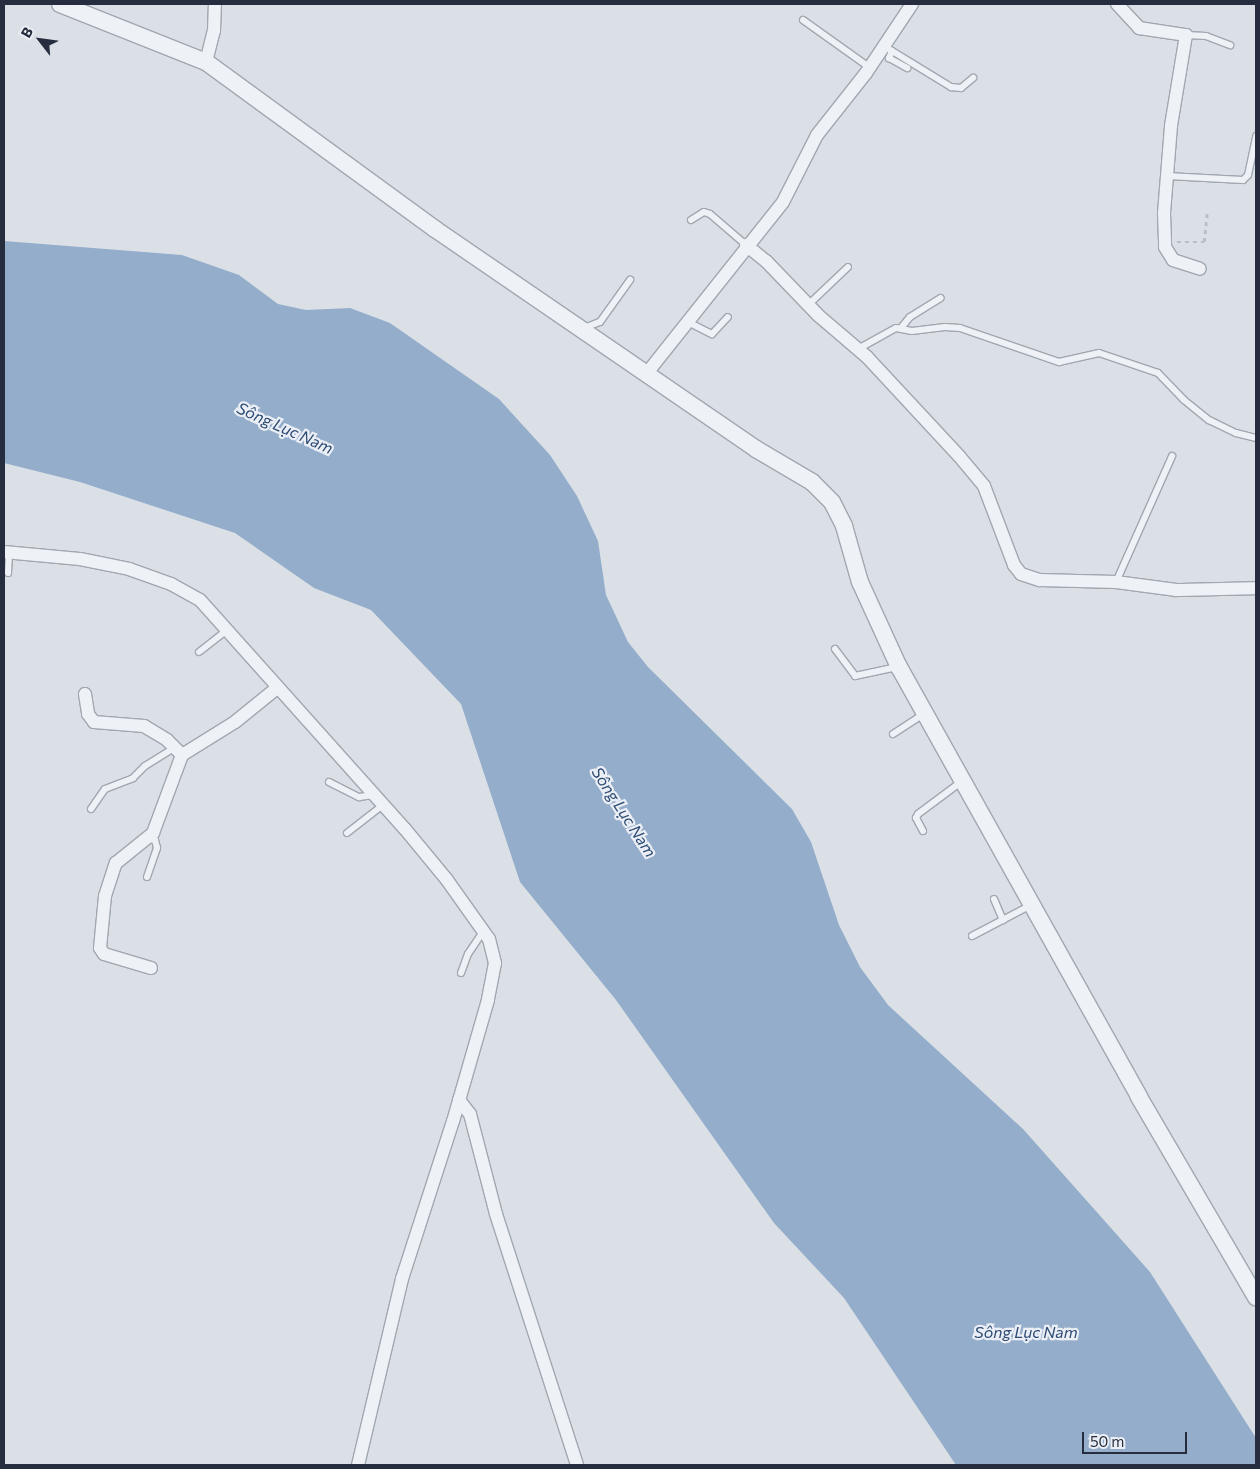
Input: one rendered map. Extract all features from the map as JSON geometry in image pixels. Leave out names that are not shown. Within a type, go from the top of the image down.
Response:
[{"type":"street","points":[[60,4],[206,62],[435,229],[756,448],[812,482],[832,502],[844,526],[860,582],[899,667],[924,714],[1256,1297]]},
{"type":"street","points":[[206,62],[214,31],[215,4]]},
{"type":"street","points":[[647,373],[746,245],[782,202],[817,135],[869,67],[888,48],[912,4]]},
{"type":"street","points":[[1116,4],[1139,28],[1186,36],[1173,106],[1167,176],[1165,241],[1167,255],[1173,260],[1200,270]]},
{"type":"street","points":[[746,245],[766,261],[808,305],[858,349],[920,412],[984,486],[1017,571],[1040,580],[1116,582],[1176,590],[1256,588]]},
{"type":"street","points":[[6,552],[80,559],[146,575],[200,600],[229,629],[277,688],[383,805],[447,880],[484,930],[494,953],[488,1000],[459,1100],[402,1279],[358,1465]]},
{"type":"street","points":[[152,968],[104,954],[99,940],[105,896],[116,863],[149,839],[178,751],[235,722],[277,688]]},
{"type":"street","points":[[85,694],[88,714],[94,722],[144,726],[178,751]]},
{"type":"street","points":[[459,1100],[470,1114],[499,1222],[577,1465]]},
{"type":"lane","points":[[803,20],[869,67]]},
{"type":"lane","points":[[1186,36],[1206,36],[1230,45]]},
{"type":"lane","points":[[888,48],[889,58],[907,68]]},
{"type":"lane","points":[[888,48],[951,87],[961,88],[973,78]]},
{"type":"lane","points":[[1167,176],[1244,180],[1248,175],[1256,136]]},
{"type":"lane","points":[[691,220],[704,212],[710,214],[746,245]]},
{"type":"lane","points":[[808,305],[848,267]]},
{"type":"lane","points":[[581,328],[600,322],[630,280]]},
{"type":"lane","points":[[858,349],[901,328],[910,317],[940,298]]},
{"type":"lane","points":[[687,321],[712,334],[728,318]]},
{"type":"lane","points":[[901,328],[912,331],[937,327],[960,328],[1059,362],[1098,353],[1158,373],[1184,400],[1209,420],[1236,433],[1256,438]]},
{"type":"lane","points":[[1116,582],[1172,456]]},
{"type":"lane","points":[[6,552],[8,573]]},
{"type":"lane","points":[[199,652],[229,629]]},
{"type":"lane","points":[[835,649],[855,676],[899,667]]},
{"type":"lane","points":[[893,734],[924,714]]},
{"type":"lane","points":[[91,809],[105,789],[133,778],[145,766],[178,751]]},
{"type":"lane","points":[[329,782],[359,797],[374,795]]},
{"type":"lane","points":[[924,831],[916,818],[918,814],[961,782]]},
{"type":"lane","points":[[347,833],[383,805]]},
{"type":"lane","points":[[148,877],[157,848],[155,840],[149,839]]},
{"type":"lane","points":[[994,899],[1003,920]]},
{"type":"lane","points":[[972,936],[1032,905]]},
{"type":"lane","points":[[461,973],[468,954],[484,930]]},
{"type":"path","points":[[1165,241],[1204,242],[1207,211]]},
{"type":"water","name":"Sông Lục Nam","points":[[4,241],[182,255],[239,275],[278,304],[306,310],[350,308],[390,323],[499,399],[550,455],[577,496],[598,541],[606,595],[628,642],[648,667],[792,809],[811,842],[839,925],[860,967],[888,1005],[1023,1129],[1150,1272],[1256,1438],[1256,1465],[956,1465],[844,1298],[774,1223],[616,1000],[520,882],[461,704],[371,610],[314,588],[235,533],[80,482],[4,463]]}]
